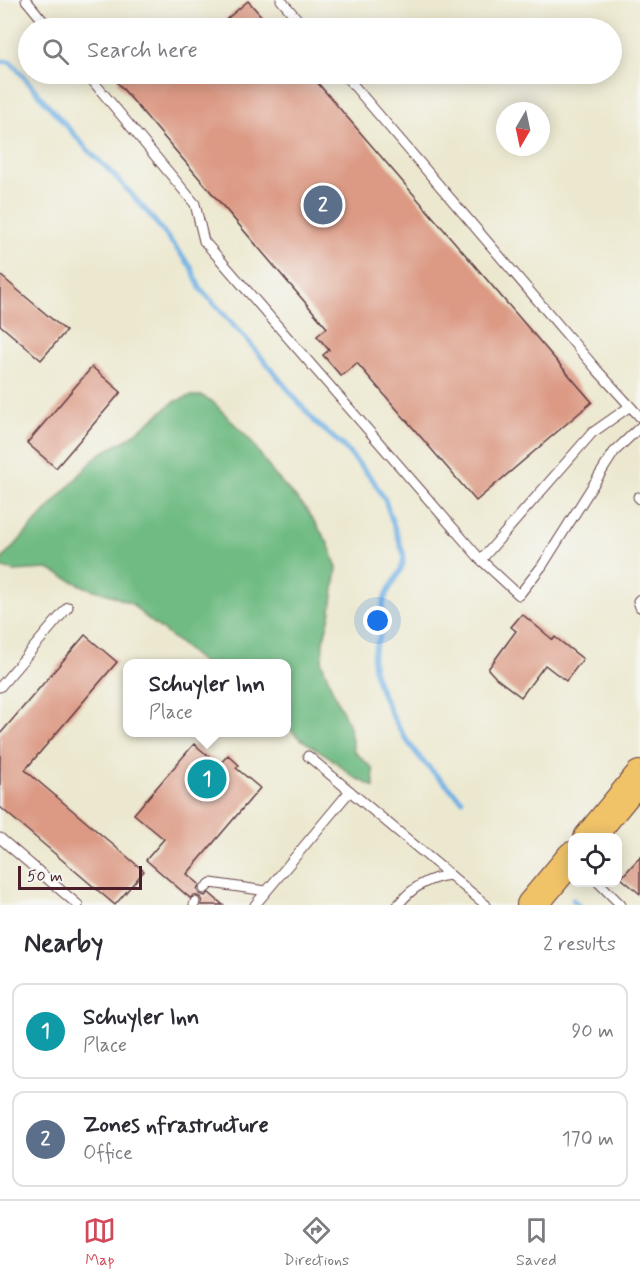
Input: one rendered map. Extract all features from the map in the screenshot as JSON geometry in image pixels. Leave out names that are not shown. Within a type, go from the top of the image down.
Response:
[{"type":"main road","points":[[592,833],[640,776]]},
{"type":"main road","points":[[532,905],[568,863]]},
{"type":"lane","points":[[26,0],[41,18]]},
{"type":"lane","points":[[281,0],[296,18]]},
{"type":"lane","points":[[95,84],[195,204],[204,241],[481,560],[519,595],[542,566],[614,452],[640,427]]},
{"type":"lane","points":[[353,84],[640,417]]},
{"type":"lane","points":[[481,560],[592,433],[629,407]]},
{"type":"lane","points":[[640,599],[638,601],[640,607]]},
{"type":"lane","points":[[0,687],[68,607]]},
{"type":"lane","points":[[308,756],[486,905]]},
{"type":"lane","points":[[255,905],[350,791]]},
{"type":"lane","points":[[0,838],[78,905]]},
{"type":"lane","points":[[398,905],[420,884],[450,875]]},
{"type":"lane","points":[[204,889],[211,883],[266,891]]},
{"type":"lane","points":[[603,887],[621,905]]},
{"type":"green space","points":[[190,396],[202,396],[213,402],[251,441],[273,473],[307,510],[328,543],[337,568],[330,616],[323,641],[322,663],[349,726],[354,751],[373,769],[374,787],[354,777],[291,730],[291,659],[198,659],[132,604],[85,587],[48,569],[14,571],[0,565],[3,558],[98,455],[129,438],[174,402]]},
{"type":"building","points":[[248,1],[263,18],[228,18]]},
{"type":"building","points":[[119,84],[319,84],[592,402],[476,501],[357,363],[341,376],[323,355],[329,350],[317,336],[327,328]]},
{"type":"building","points":[[0,275],[66,331],[41,360],[0,325]]},
{"type":"building","points":[[92,367],[121,392],[56,468],[27,443]]},
{"type":"building","points":[[522,614],[553,640],[555,637],[583,659],[566,681],[545,665],[521,697],[488,669],[516,631],[511,627]]},
{"type":"building","points":[[85,635],[117,662],[25,770],[144,871],[115,905],[0,807],[0,734]]},
{"type":"building","points":[[194,744],[219,765],[228,755],[239,765],[236,768],[260,788],[187,874],[199,884],[197,890],[199,894],[205,896],[209,893],[223,905],[201,905],[200,897],[194,895],[190,898],[146,860],[164,839],[134,814]]},
{"type":"building","points":[[640,857],[640,894],[622,877]]},
{"type":"waterway","points":[[0,61],[11,62],[18,70]]},
{"type":"waterway","points":[[30,84],[88,150],[150,215],[191,267],[200,288],[248,341],[315,422],[342,445],[373,480],[385,500],[404,555],[401,570],[383,604],[381,632],[373,655],[375,673],[390,712],[405,738],[424,763],[462,800]]},
{"type":"waterway","points":[[573,900],[578,905]]},
{"type":"place","name":"Zones nfrastructure","points":[[323,205]]},
{"type":"place","name":"Schuyler Inn","points":[[207,779]]}]
